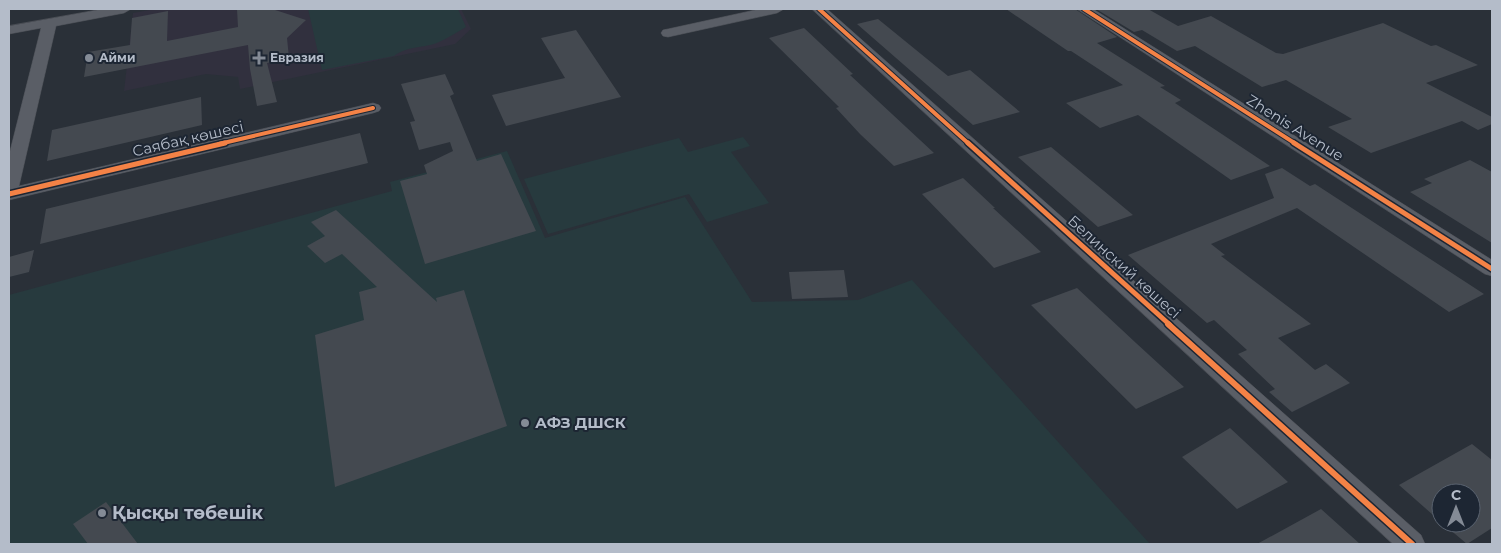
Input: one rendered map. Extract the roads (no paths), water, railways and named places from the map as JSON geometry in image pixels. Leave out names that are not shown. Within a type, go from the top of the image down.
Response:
[{"type":"street","points":[[9,30],[124,9]]},
{"type":"street","points":[[668,33],[777,9]]},
{"type":"street","name":"Белинский көшесі","points":[[819,9],[1412,544]]},
{"type":"street","name":"Zhenis Avenue","points":[[1084,9],[1492,269]]},
{"type":"street","points":[[9,189],[50,22]]},
{"type":"street","name":"Саябақ көшесі","points":[[9,194],[373,108]]},
{"type":"place","name":"Айми","points":[[89,58]]},
{"type":"place","name":"Евразия","points":[[259,58]]},
{"type":"place","name":"АФЗ ДШСК","points":[[525,423]]},
{"type":"place","name":"Қысқы төбешік","points":[[102,513]]}]
